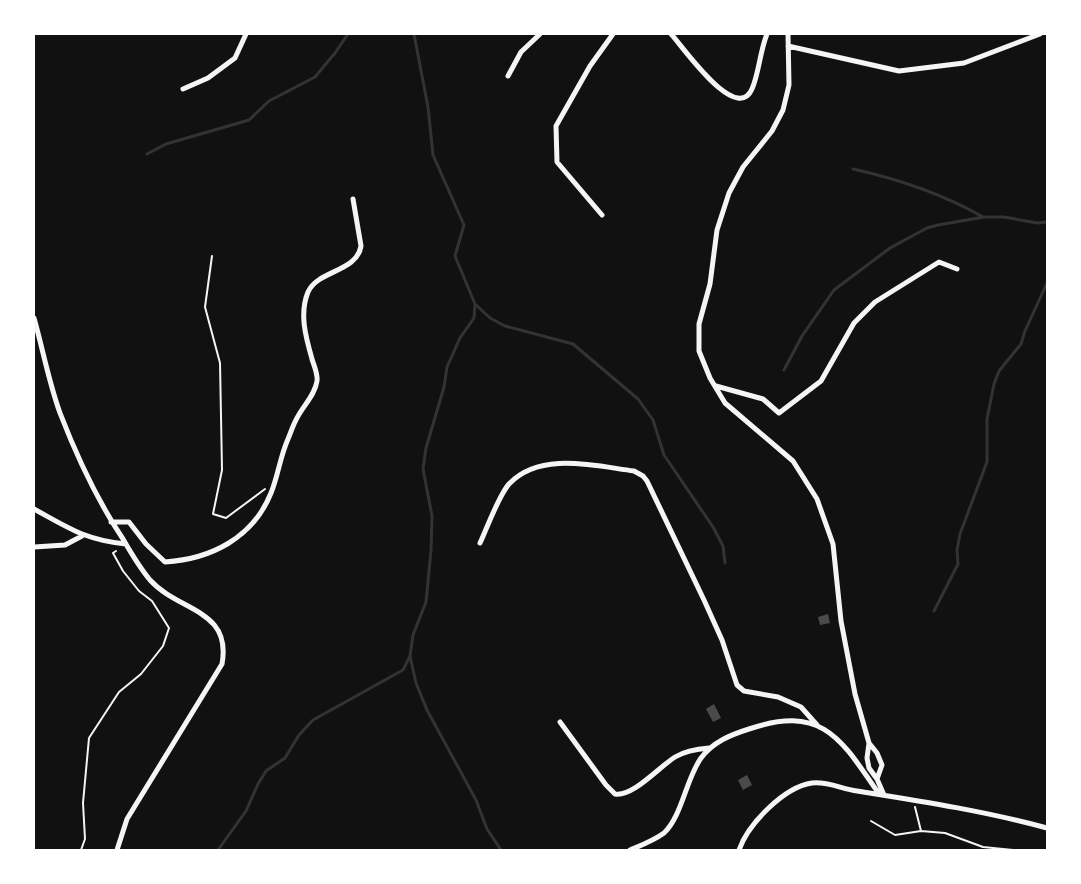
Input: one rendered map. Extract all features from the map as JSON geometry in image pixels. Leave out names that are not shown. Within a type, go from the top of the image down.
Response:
[{"type":"street","points":[[183,89],[208,78],[235,58],[246,34]]},
{"type":"street","points":[[508,76],[522,52],[540,34]]},
{"type":"street","points":[[602,215],[557,162],[556,126],[590,66],[613,34]]},
{"type":"street","points":[[671,34],[719,89],[739,98],[746,96],[752,90],[760,51],[767,34]]},
{"type":"street","points":[[788,34],[788,85],[782,110],[772,131],[738,175],[729,192],[717,230],[710,284],[699,324],[699,351],[725,403],[793,460],[817,499],[833,544],[841,621],[855,694],[869,744],[869,768],[877,779],[881,795]]},
{"type":"street","points":[[788,46],[899,71],[964,63],[1040,34]]},
{"type":"street","points":[[112,522],[129,522],[146,544],[165,562],[203,556],[234,540],[247,528],[264,507],[285,444],[297,418],[314,390],[317,380],[303,329],[308,292],[314,284],[353,261],[360,254],[361,246],[353,199]]},
{"type":"street","points":[[715,386],[763,399],[780,413],[821,381],[854,323],[875,302],[939,262],[957,269]]},
{"type":"street","points":[[34,318],[60,412],[82,466],[112,522],[150,579],[164,593],[208,617],[218,627],[225,649],[222,664],[127,818],[117,850]]},
{"type":"street","points":[[480,543],[507,485],[522,473],[547,465],[570,463],[634,471],[643,476],[722,640],[736,684],[744,691],[778,697],[801,707],[817,725],[840,741],[881,795]]},
{"type":"street","points":[[34,509],[82,536],[100,542],[126,544]]},
{"type":"street","points":[[34,547],[65,545],[82,536]]},
{"type":"street","points":[[630,850],[653,841],[666,831],[699,760],[709,748],[727,737],[777,721],[798,720],[817,725]]},
{"type":"street","points":[[560,722],[606,785],[615,794],[627,793],[676,756],[692,750],[709,748]]},
{"type":"street","points":[[869,744],[877,753],[882,765],[877,779]]},
{"type":"street","points":[[739,850],[750,829],[779,798],[811,783],[824,783],[844,789],[915,800],[1047,828]]},
{"type":"path","points":[[212,256],[205,307],[220,363],[222,470],[213,514],[226,518],[274,481]]},
{"type":"path","points":[[81,850],[85,839],[83,803],[89,738],[119,692],[141,674],[163,646],[169,628],[152,601],[139,591],[123,572],[113,553],[126,544]]},
{"type":"path","points":[[915,800],[921,831]]},
{"type":"path","points":[[871,821],[895,835],[921,831],[945,833],[983,847],[1013,850]]},
{"type":"building","points":[[828,614],[830,623],[820,625],[818,617]]},
{"type":"building","points":[[714,704],[721,718],[713,722],[706,709]]},
{"type":"building","points":[[747,775],[752,785],[743,790],[738,780]]},
{"type":"waterway","points":[[147,154],[166,144],[249,120],[269,101],[315,77],[348,34]]},
{"type":"waterway","points":[[414,34],[428,107],[433,155],[464,225],[455,256],[475,304],[474,318],[460,338],[447,367],[444,387],[426,448],[423,469],[432,516],[431,550],[426,602],[413,635],[410,656],[416,683],[427,710],[476,800],[487,829],[501,850]]},
{"type":"waterway","points":[[853,169],[887,177],[920,188],[952,201],[983,217]]},
{"type":"waterway","points":[[784,370],[802,336],[834,290],[890,248],[927,228],[984,217],[1004,217],[1037,223],[1047,222]]},
{"type":"waterway","points":[[934,611],[958,564],[957,550],[960,534],[987,462],[987,419],[994,384],[999,371],[1021,344],[1047,283]]},
{"type":"waterway","points":[[475,304],[490,318],[505,326],[573,344],[638,399],[653,420],[664,455],[713,527],[723,546],[725,563]]},
{"type":"waterway","points":[[218,850],[246,811],[266,771],[285,758],[299,735],[313,720],[403,670],[410,656]]}]
